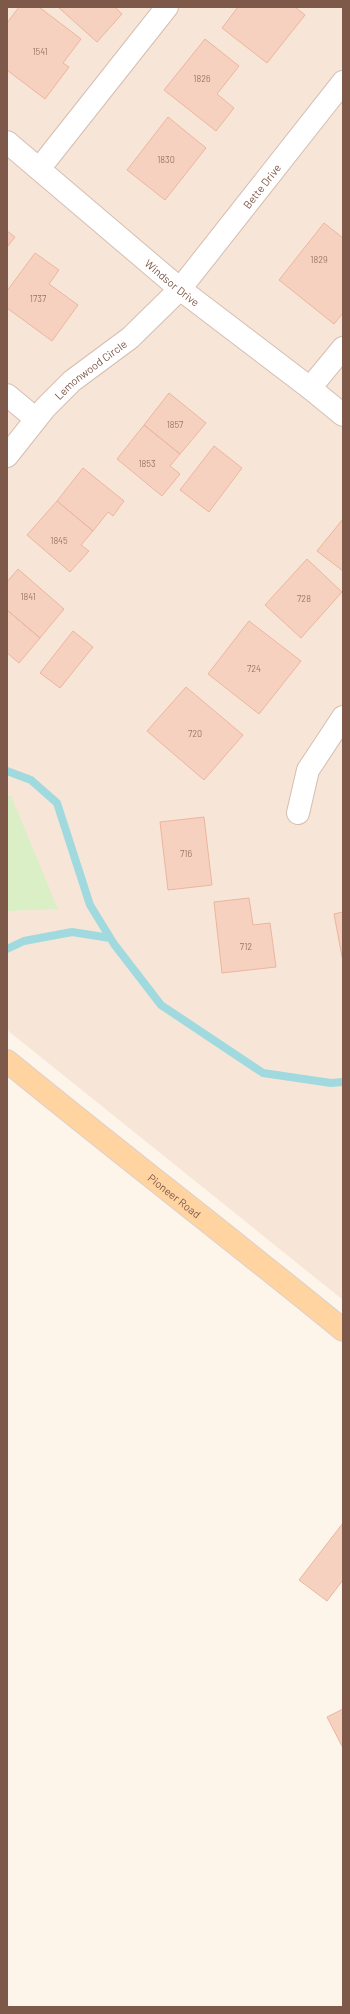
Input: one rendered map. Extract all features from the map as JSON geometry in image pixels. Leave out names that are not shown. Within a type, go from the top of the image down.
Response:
[{"type":"main road","name":"Pioneer Road","points":[[7,1061],[81,1122],[256,1258],[343,1330]]},
{"type":"street","points":[[39,169],[167,7]]},
{"type":"street","name":"Bette Drive","points":[[180,289],[343,82]]},
{"type":"street","name":"Windsor Drive","points":[[7,142],[180,289],[343,415]]},
{"type":"street","name":"Lemonwood Circle","points":[[7,456],[36,419],[72,381],[130,338],[180,289]]},
{"type":"street","points":[[310,388],[343,348]]},
{"type":"street","points":[[7,395],[36,419]]},
{"type":"street","points":[[298,813],[308,770],[343,717]]},
{"type":"shaded area","points":[[7,7],[343,7],[343,1300],[7,1030],[7,813],[11,796],[7,795]]},
{"type":"green space","points":[[7,795],[11,796],[58,909],[7,911]]},
{"type":"building","points":[[19,7],[39,7],[81,39],[63,63],[69,67],[45,99],[7,70],[7,23]]},
{"type":"building","points":[[58,7],[115,7],[122,14],[97,42]]},
{"type":"building","points":[[238,7],[295,7],[305,15],[267,63],[222,28]]},
{"type":"building","points":[[205,39],[239,66],[217,94],[234,108],[216,131],[164,90]]},
{"type":"building","points":[[168,117],[206,148],[165,200],[127,170]]},
{"type":"building","points":[[324,223],[343,238],[343,313],[334,324],[279,280]]},
{"type":"building","points":[[7,231],[15,237],[7,247]]},
{"type":"building","points":[[35,253],[59,270],[49,284],[78,305],[52,341],[7,308],[7,291]]},
{"type":"building","points":[[169,393],[206,423],[180,454],[144,425]]},
{"type":"building","points":[[144,425],[180,454],[170,466],[180,474],[162,496],[117,459]]},
{"type":"building","points":[[214,446],[242,468],[209,512],[180,490]]},
{"type":"building","points":[[83,468],[124,501],[113,516],[108,512],[93,531],[57,501]]},
{"type":"building","points":[[57,501],[93,531],[81,545],[89,551],[70,572],[27,535]]},
{"type":"building","points":[[343,519],[343,571],[317,551]]},
{"type":"building","points":[[307,559],[342,592],[301,638],[265,605]]},
{"type":"building","points":[[18,569],[64,609],[40,638],[7,610],[7,582]]},
{"type":"building","points":[[7,610],[40,638],[19,663],[7,653]]},
{"type":"building","points":[[249,621],[301,661],[259,714],[208,674]]},
{"type":"building","points":[[73,631],[93,647],[60,688],[40,673]]},
{"type":"building","points":[[186,687],[243,735],[204,780],[147,731]]},
{"type":"building","points":[[204,817],[212,885],[168,890],[160,822]]},
{"type":"building","points":[[249,898],[253,925],[270,923],[276,967],[222,973],[214,902]]},
{"type":"building","points":[[343,912],[343,962],[334,914]]},
{"type":"building","points":[[343,1523],[343,1580],[327,1601],[299,1580]]},
{"type":"building","points":[[343,1709],[343,1748],[327,1717]]},
{"type":"waterway","points":[[7,771],[31,780],[57,803],[90,905],[114,944],[161,1005],[263,1073],[331,1083],[343,1082]]},
{"type":"waterway","points":[[7,949],[24,941],[72,932],[110,938]]}]
